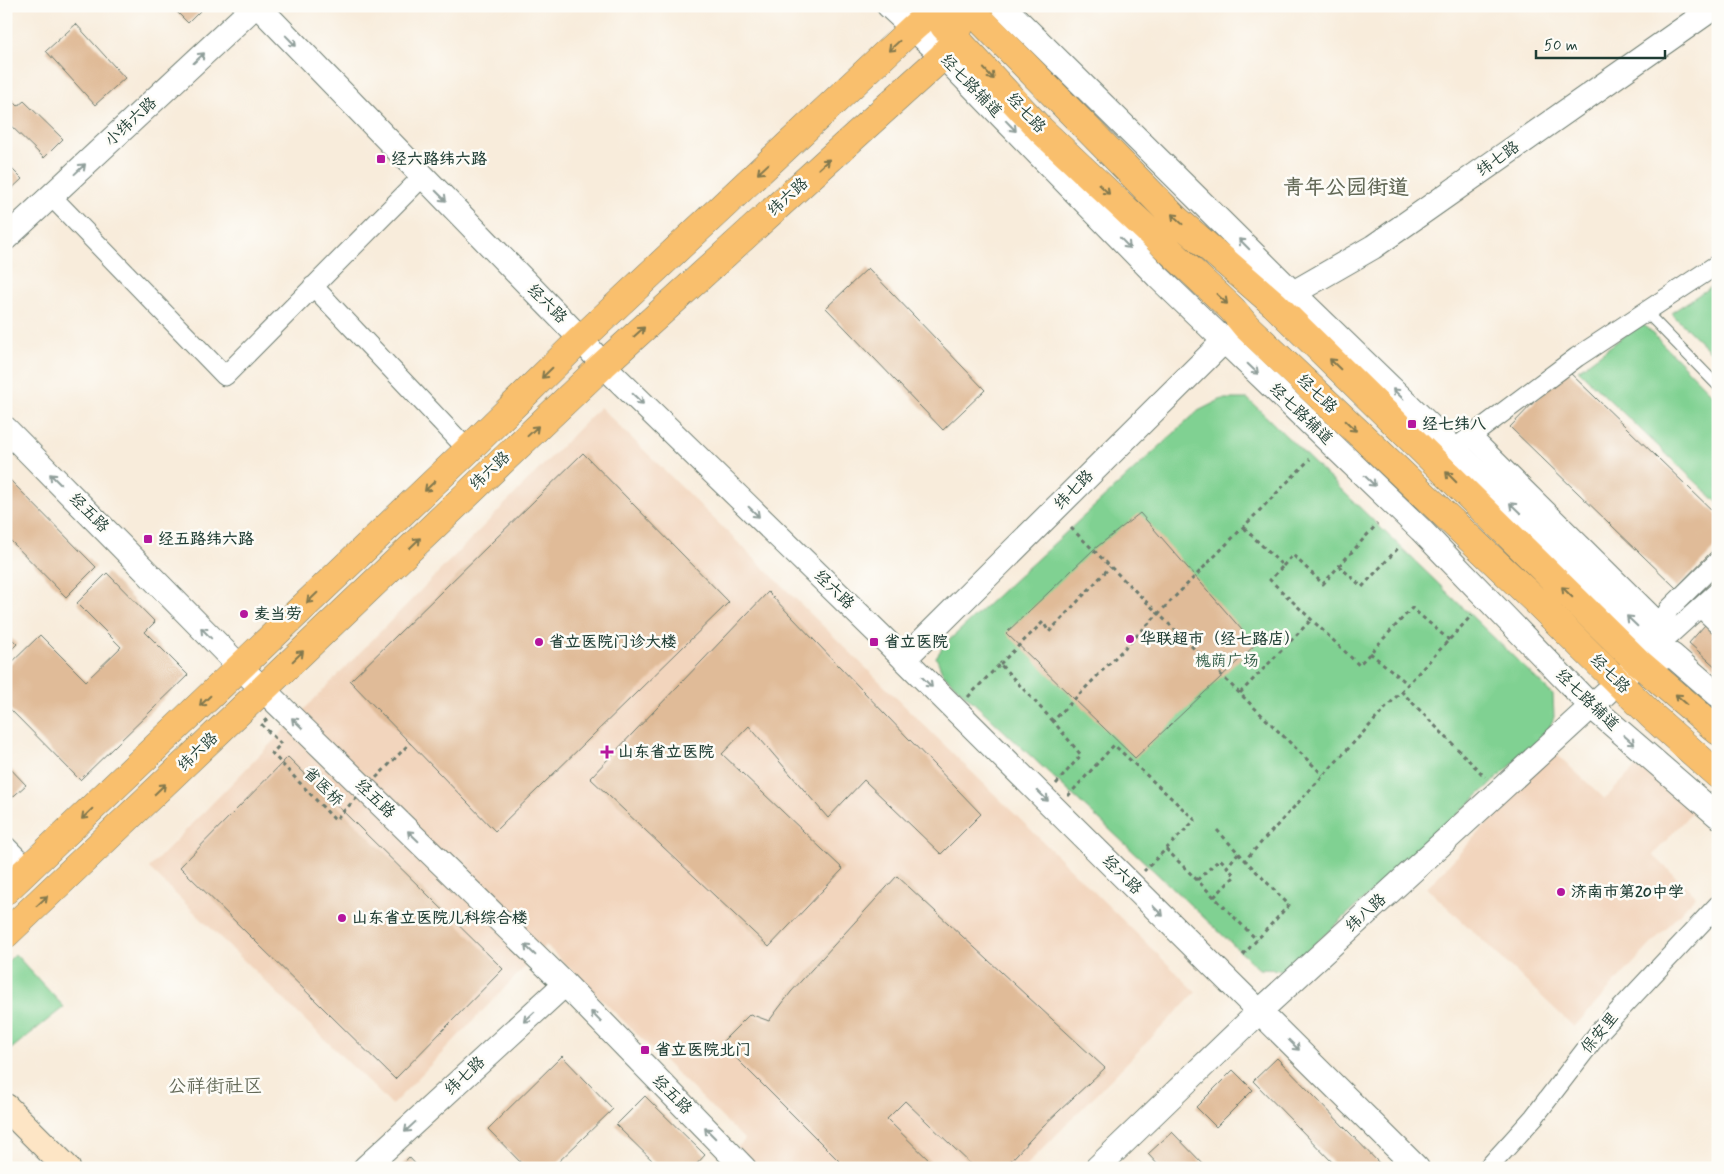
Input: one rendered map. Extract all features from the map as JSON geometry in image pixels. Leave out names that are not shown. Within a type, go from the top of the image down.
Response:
[{"type":"main road","name":"纬六路","points":[[6,890],[30,870],[468,450],[581,339],[922,16],[956,6]]},
{"type":"main road","name":"经七路","points":[[966,6],[1176,219],[1283,298],[1639,663],[1718,732]]},
{"type":"main road","points":[[949,47],[966,6]]},
{"type":"main road","name":"经七路","points":[[922,16],[949,47],[1040,129],[1232,309],[1246,326],[1718,775]]},
{"type":"main road","name":"纬六路","points":[[6,934],[603,365],[949,47]]},
{"type":"main road","points":[[6,1107],[67,1168]]},
{"type":"street","name":"经六路","points":[[256,6],[581,339],[603,365],[956,710],[1417,1168]]},
{"type":"street","name":"小纬六路","points":[[6,238],[256,6]]},
{"type":"street","points":[[889,6],[922,16]]},
{"type":"street","name":"纬七路","points":[[1283,298],[1373,247],[1716,6]]},
{"type":"street","points":[[1012,9],[1283,298],[1463,443],[1661,624]]},
{"type":"street","name":"经七路辅道","points":[[949,47],[1158,277],[1421,530],[1592,707],[1718,816]]},
{"type":"street","points":[[51,196],[225,376],[422,177]]},
{"type":"street","points":[[1463,443],[1577,357],[1718,264]]},
{"type":"street","points":[[313,286],[468,450]]},
{"type":"street","name":"纬七路","points":[[904,659],[1224,341],[1246,326]]},
{"type":"street","name":"经五路","points":[[6,429],[240,668],[568,982],[744,1168]]},
{"type":"street","points":[[1463,443],[1646,635],[1639,663]]},
{"type":"street","points":[[1639,663],[1669,609],[1718,561]]},
{"type":"street","points":[[1639,663],[1718,590]]},
{"type":"street","points":[[1700,607],[1718,624]]},
{"type":"street","points":[[1639,663],[1672,655],[1718,695]]},
{"type":"street","name":"纬八路","points":[[1097,1168],[1260,1011],[1639,663]]},
{"type":"street","points":[[6,846],[30,870]]},
{"type":"street","name":"保安里","points":[[1488,1168],[1534,1117],[1600,1031],[1718,905]]},
{"type":"street","name":"纬七路","points":[[365,1168],[568,982]]},
{"type":"lane","points":[[1646,312],[1718,386]]},
{"type":"path","points":[[1053,721],[1310,460]]},
{"type":"path","points":[[1377,524],[1323,584],[1292,555],[1270,580],[1359,665],[1412,608],[1448,640]]},
{"type":"path","points":[[1071,528],[1323,776]]},
{"type":"path","points":[[1244,528],[1283,566]]},
{"type":"path","points":[[1339,566],[1362,587],[1400,546]]},
{"type":"path","points":[[956,710],[1043,622],[1050,632],[1110,567]]},
{"type":"path","points":[[1245,860],[1472,615]]},
{"type":"path","points":[[1240,694],[1311,620]]},
{"type":"path","points":[[1370,653],[1408,684]]},
{"type":"path","points":[[1000,664],[1053,721],[1081,755],[1049,803]]},
{"type":"path","points":[[1401,691],[1499,792]]},
{"type":"path","name":"省医桥","points":[[281,744],[272,753],[335,820],[410,743]]},
{"type":"path","points":[[1049,803],[1114,745],[1195,820],[1131,884]]},
{"type":"path","points":[[1217,830],[1289,905],[1243,955]]},
{"type":"path","points":[[1166,849],[1257,940]]},
{"type":"path","points":[[1227,867],[1238,853]]},
{"type":"path","points":[[1197,880],[1220,858],[1235,876],[1214,897]]},
{"type":"shaded area","name":"山东省立医院","points":[[600,407],[1196,992],[1024,1168],[716,1168],[745,1140],[546,945],[392,1105],[149,868]]},
{"type":"shaded area","name":"济南市第20中学","points":[[1554,752],[1605,799],[1646,756],[1698,805],[1653,855],[1696,896],[1574,1027],[1427,888]]},
{"type":"green space","points":[[1718,282],[1718,359],[1671,313]]},
{"type":"green space","points":[[1642,323],[1718,400],[1718,503],[1578,370]]},
{"type":"green space","name":"槐荫广场","points":[[1222,399],[1248,399],[1553,695],[1554,717],[1548,732],[1286,970],[1259,969],[943,674],[936,657],[946,643],[1198,411]]},
{"type":"green space","points":[[15,954],[64,1007],[6,1053],[6,963]]},
{"type":"building","points":[[171,6],[205,6],[188,23]]},
{"type":"building","points":[[76,24],[125,78],[95,105],[46,51]]},
{"type":"building","points":[[6,94],[18,106],[24,101],[63,139],[44,158],[6,121]]},
{"type":"building","points":[[6,163],[22,179],[6,194]]},
{"type":"building","points":[[868,268],[985,390],[943,430],[826,308]]},
{"type":"building","points":[[1566,369],[1718,516],[1718,545],[1676,588],[1510,427]]},
{"type":"building","name":"省立医院门诊大楼","points":[[583,453],[729,602],[495,831],[350,681]]},
{"type":"building","points":[[6,476],[96,567],[66,597],[6,536]]},
{"type":"building","name":"华联超市（经七路店）","points":[[1140,513],[1255,645],[1135,758],[1006,633],[1093,550]]},
{"type":"building","points":[[107,573],[155,622],[145,632],[188,675],[80,780],[6,705],[6,668],[40,635],[86,681],[121,647],[77,603]]},
{"type":"building","points":[[768,592],[981,814],[941,854],[864,780],[828,818],[749,726],[722,754],[843,869],[769,947],[590,778]]},
{"type":"building","points":[[1705,625],[1718,637],[1718,669],[1689,643]]},
{"type":"building","points":[[6,633],[17,644],[6,655]]},
{"type":"building","name":"山东省立医院儿科综合楼","points":[[288,757],[503,969],[395,1079],[180,867]]},
{"type":"building","points":[[6,764],[26,785],[6,803]]},
{"type":"building","points":[[897,876],[1105,1068],[1043,1126],[1004,1168],[975,1168],[905,1101],[887,1119],[937,1168],[846,1168],[721,1043],[750,1014],[769,1021],[791,992]]},
{"type":"building","points":[[562,1056],[613,1109],[552,1168],[526,1168],[488,1129]]},
{"type":"building","points":[[1277,1058],[1384,1168],[1338,1168],[1253,1081]]},
{"type":"building","points":[[1233,1070],[1253,1090],[1216,1127],[1196,1107]]},
{"type":"building","points":[[645,1096],[705,1155],[693,1168],[660,1168],[616,1125]]},
{"type":"building","points":[[1172,1132],[1207,1168],[1161,1168],[1148,1154]]},
{"type":"building","points":[[409,1157],[419,1168],[399,1168]]},
{"type":"place","name":"经六路纬六路","points":[[381,159]]},
{"type":"place","name":"经七纬八","points":[[1412,424]]},
{"type":"place","name":"经五路纬六路","points":[[148,539]]},
{"type":"place","name":"麦当劳","points":[[244,614]]},
{"type":"place","name":"华联超市（经七路店）","points":[[1130,639]]},
{"type":"place","name":"省立医院门诊大楼","points":[[539,642]]},
{"type":"place","name":"省立医院","points":[[874,642]]},
{"type":"place","name":"山东省立医院","points":[[607,752]]},
{"type":"place","name":"济南市第20中学","points":[[1561,892]]},
{"type":"place","name":"山东省立医院儿科综合楼","points":[[342,918]]},
{"type":"place","name":"省立医院北门","points":[[645,1050]]},
{"type":"district","name":"青年公园街道","points":[[1346,188]]},
{"type":"district","name":"公祥街社区","points":[[215,1086]]}]
